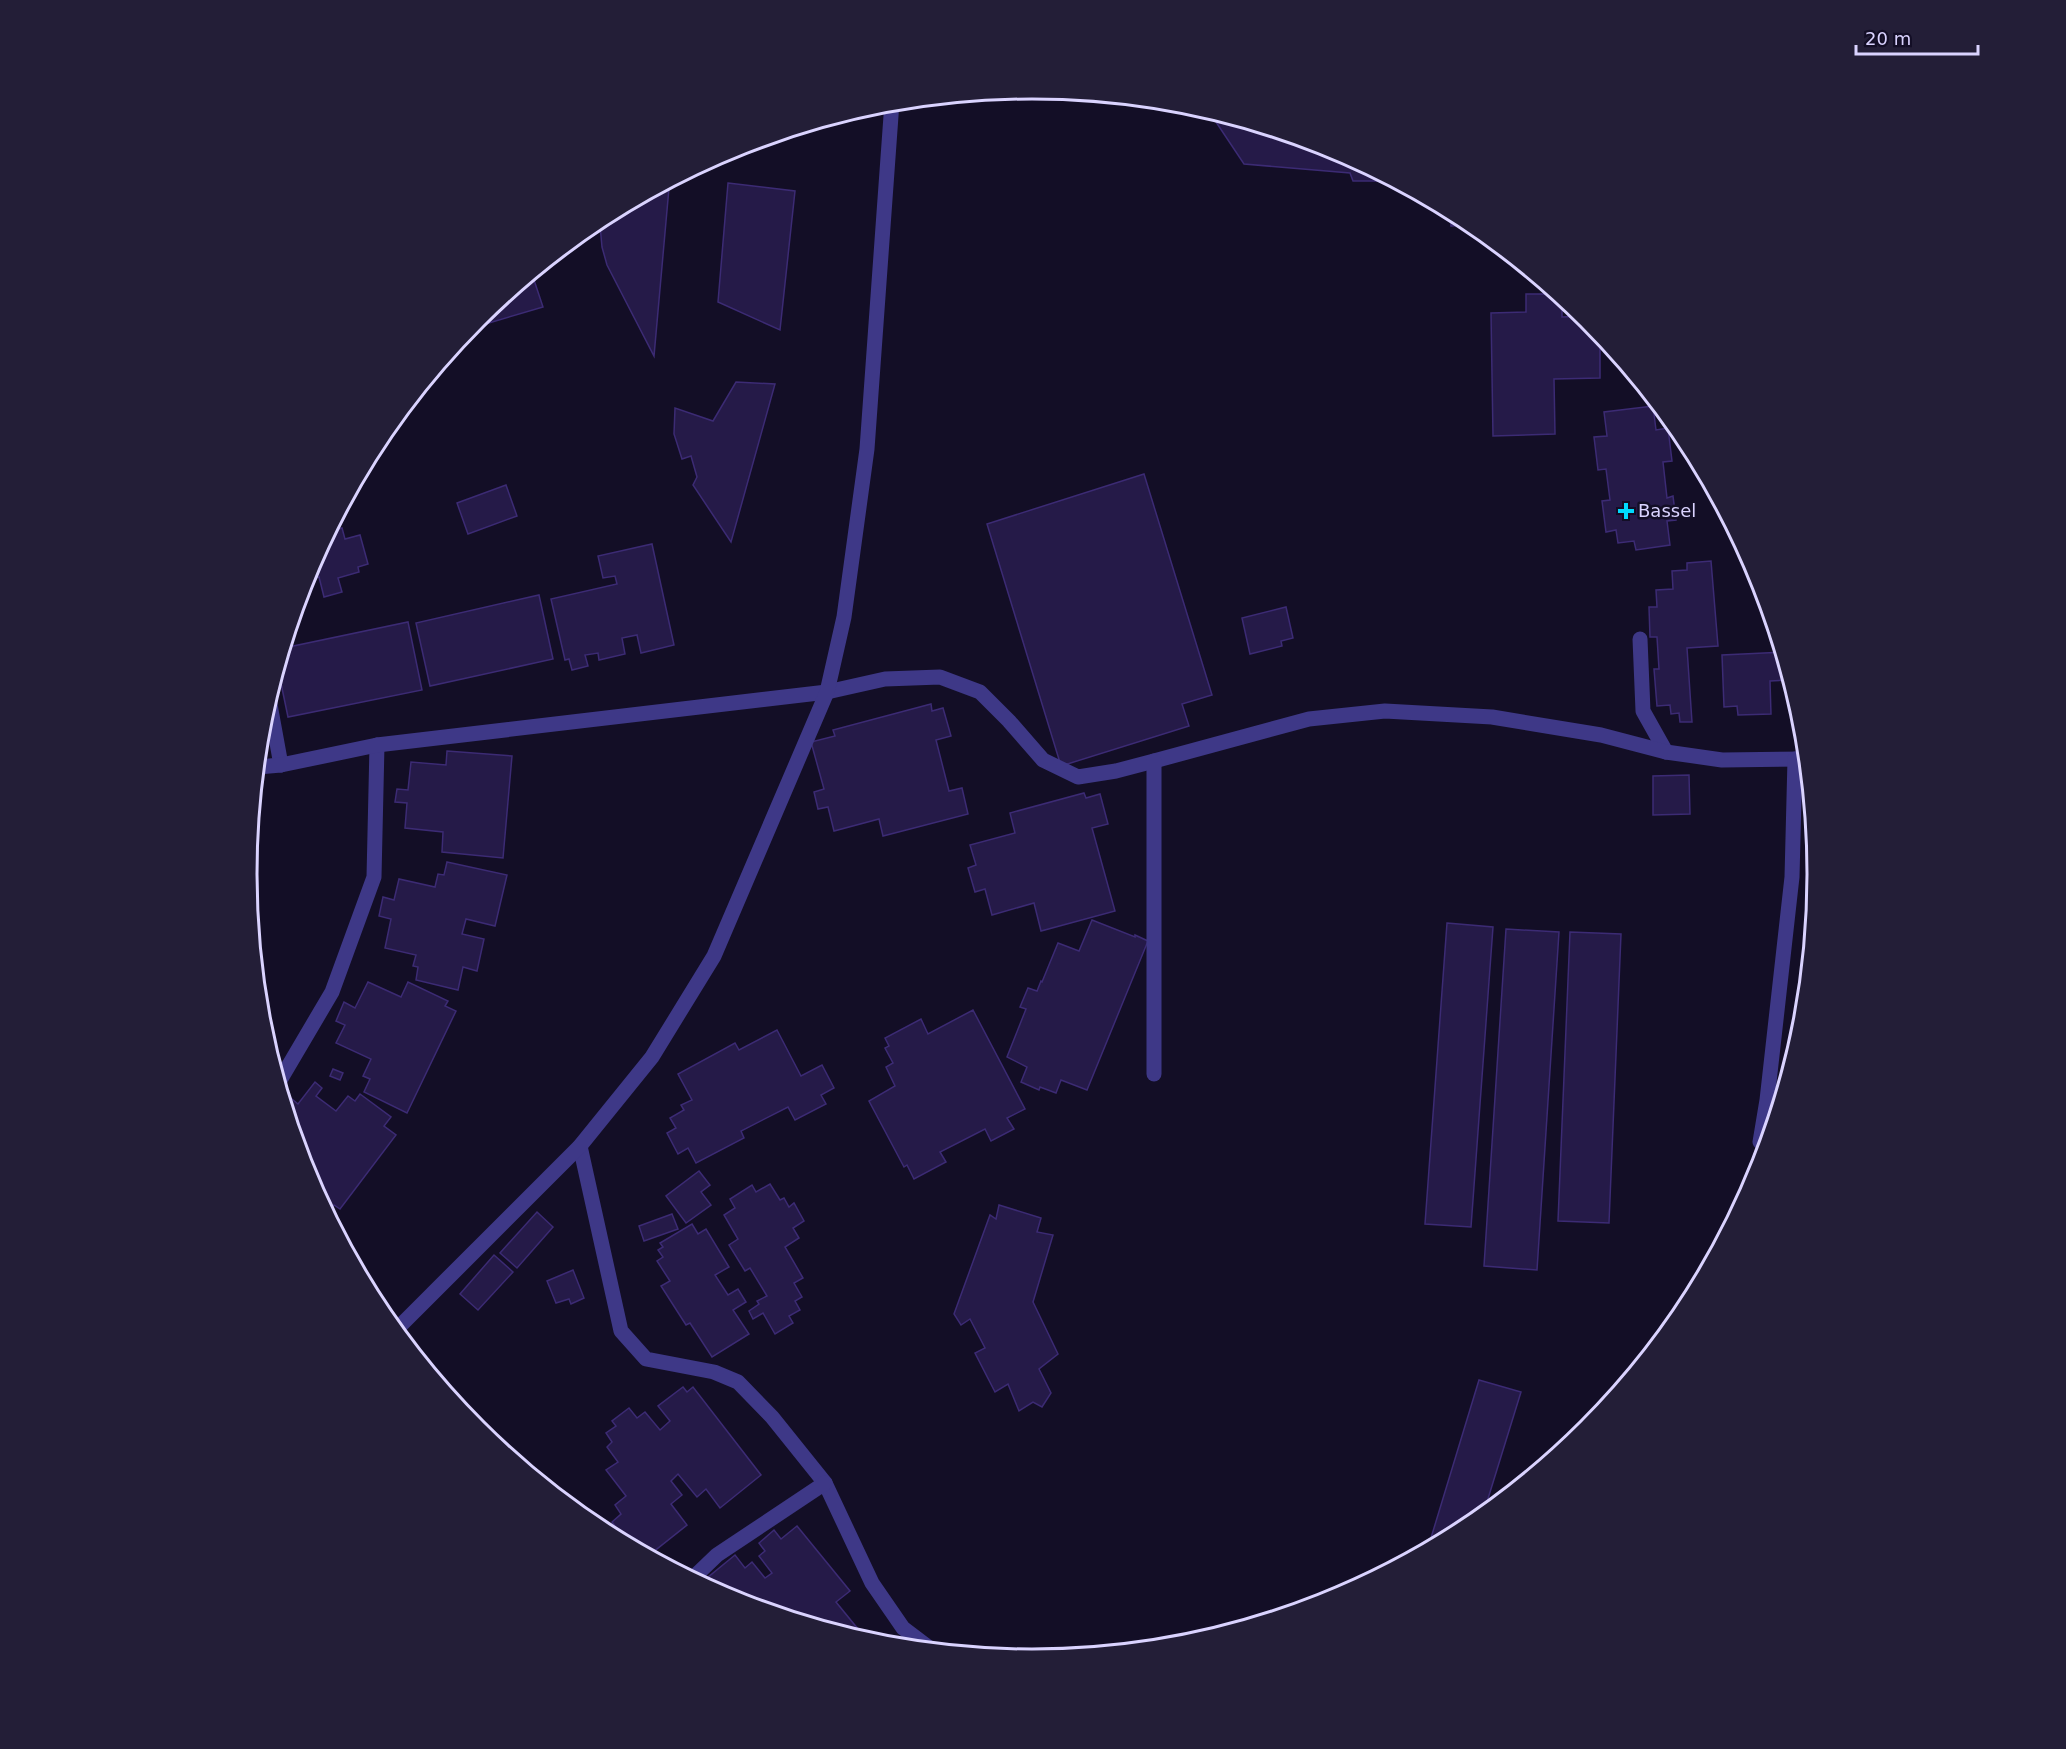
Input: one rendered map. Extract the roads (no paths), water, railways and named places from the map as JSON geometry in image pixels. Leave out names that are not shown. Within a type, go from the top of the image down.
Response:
[{"type":"street","points":[[402,1325],[580,1146],[652,1057],[714,956],[827,692],[844,617],[867,449],[891,113]]},
{"type":"street","points":[[1640,639],[1643,711],[1666,752]]},
{"type":"street","points":[[265,767],[377,745],[827,692],[885,679],[940,677],[980,692],[1043,760],[1078,777],[1116,771],[1309,719],[1385,711],[1492,717],[1601,735],[1666,752],[1722,760],[1800,759]]},
{"type":"street","points":[[273,720],[281,765]]},
{"type":"street","points":[[284,1074],[332,992],[374,877],[377,745]]},
{"type":"street","points":[[1154,761],[1154,1074]]},
{"type":"street","points":[[1760,1142],[1767,1100],[1792,877],[1801,768]]},
{"type":"street","points":[[580,1146],[621,1331],[646,1359],[714,1372],[738,1382],[772,1417],[825,1483],[872,1583],[903,1628],[920,1641]]},
{"type":"street","points":[[698,1574],[717,1555],[825,1483]]},
{"type":"place","name":"Bassel","points":[[1626,511]]}]
